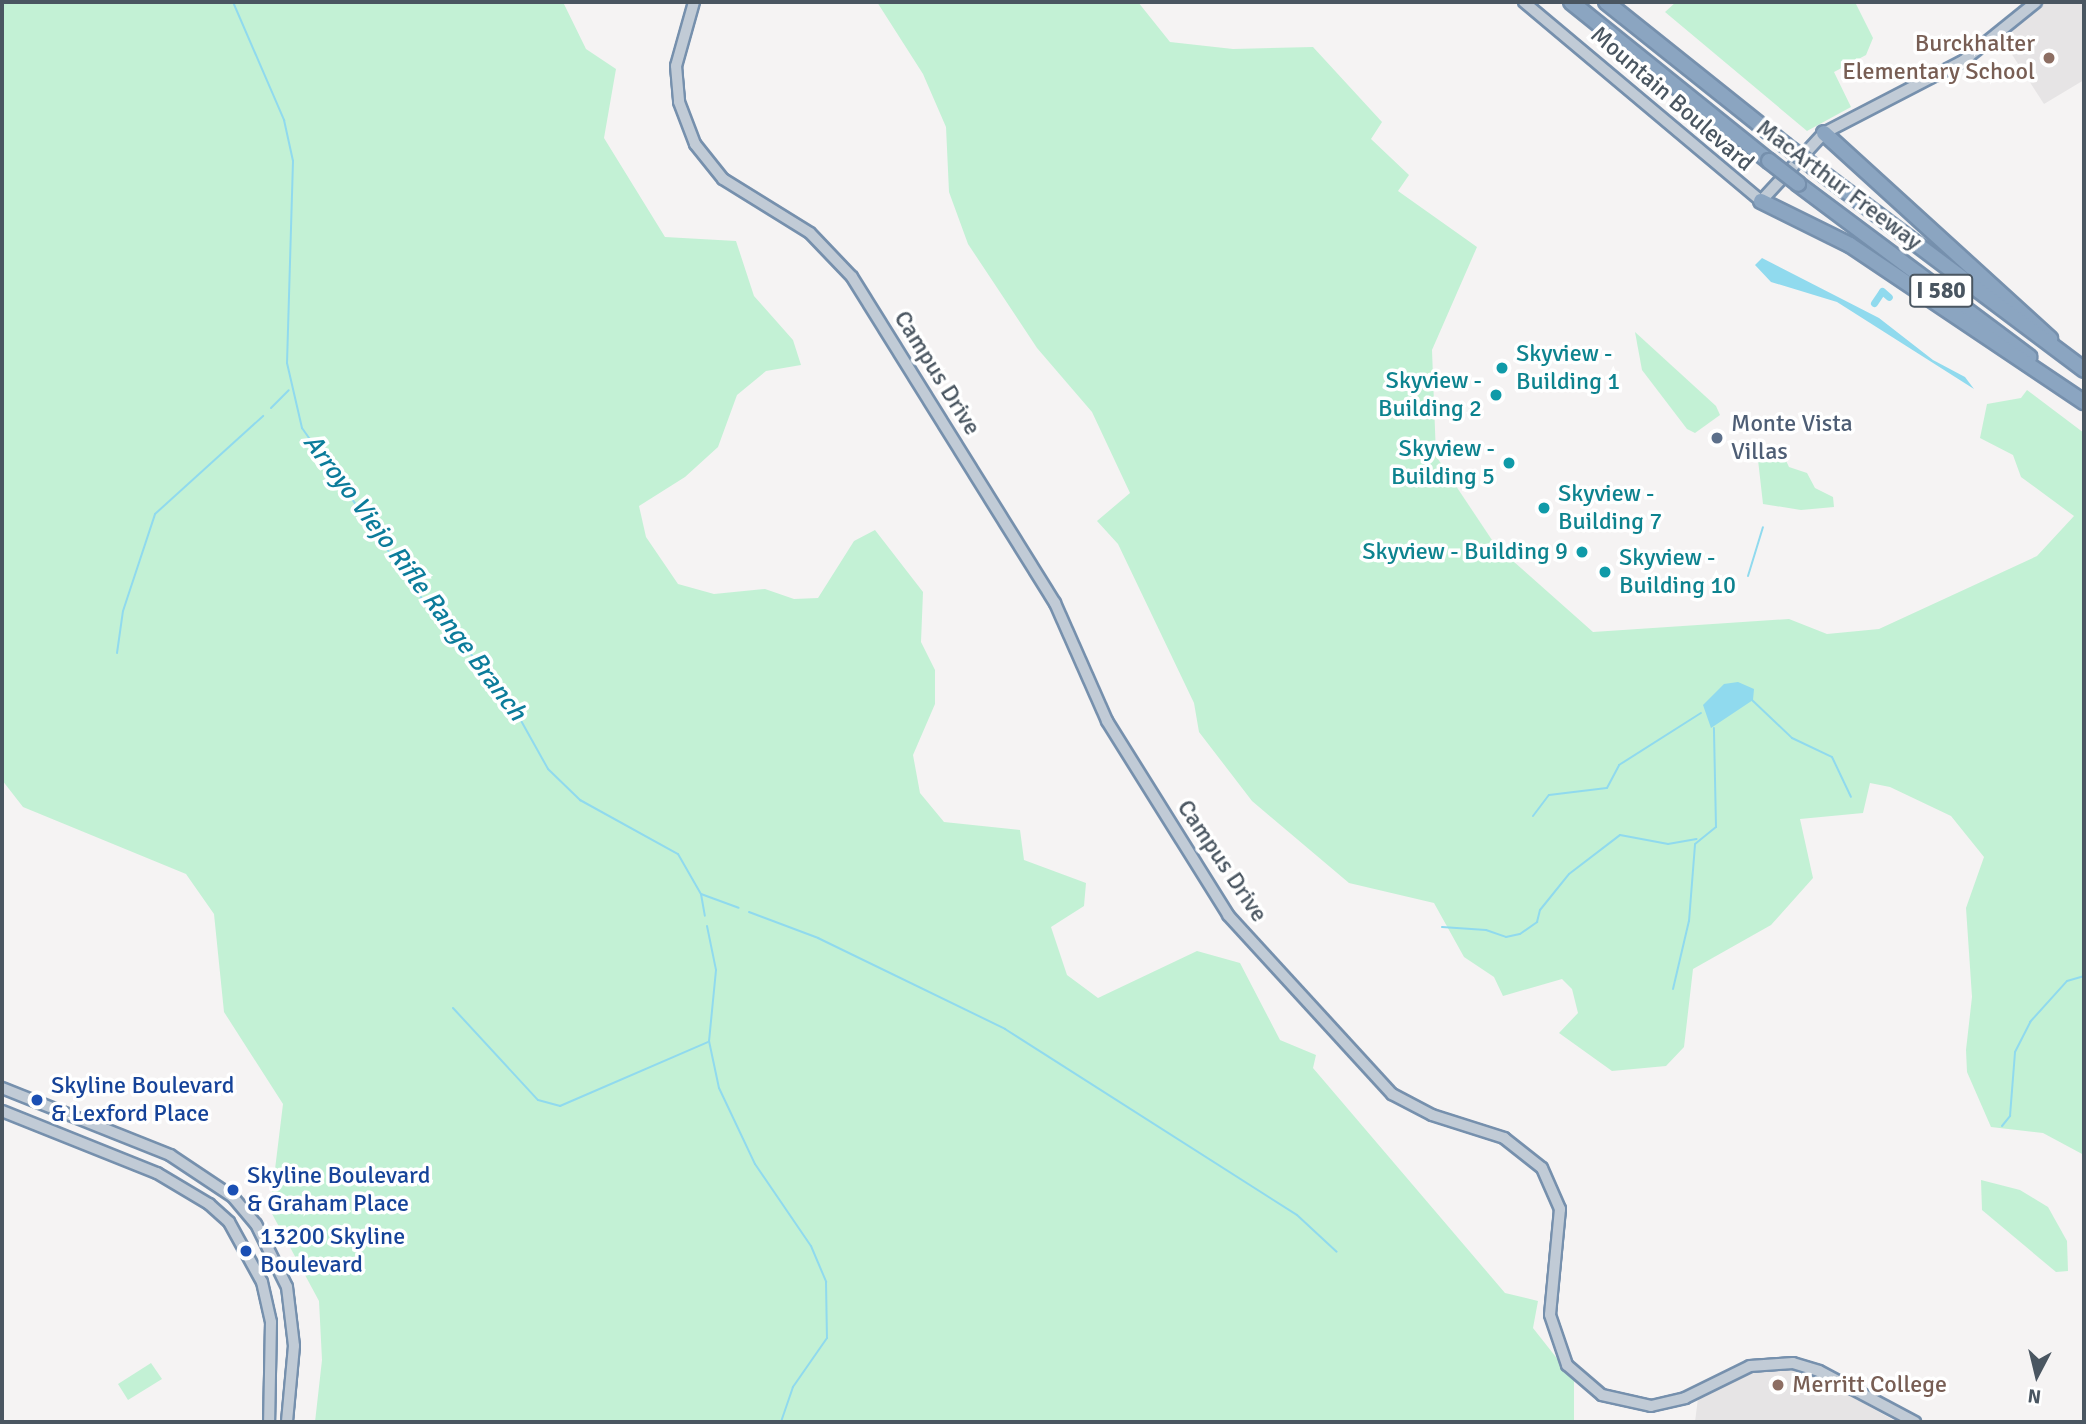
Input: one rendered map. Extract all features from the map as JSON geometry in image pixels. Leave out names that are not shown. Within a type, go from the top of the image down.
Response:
[{"type":"highway","name":"MacArthur Freeway","points":[[1571,2],[1798,184],[2084,400]]},
{"type":"highway","name":"MacArthur Freeway","points":[[1606,2],[1814,167],[2084,370]]},
{"type":"highway","points":[[1824,133],[2039,323],[2059,351]]},
{"type":"highway","points":[[1760,201],[1858,250],[2084,400]]},
{"type":"street","name":"Campus Drive","points":[[694,2],[676,66],[680,102],[695,144],[723,179],[810,233],[852,277],[1055,603],[1107,721],[1228,915],[1392,1094],[1432,1115],[1504,1138],[1542,1168],[1560,1209],[1550,1314],[1567,1364],[1602,1395],[1651,1406],[1685,1398],[1750,1366],[1793,1363],[1915,1422]]},
{"type":"street","name":"Mountain Boulevard","points":[[1524,2],[1760,201]]},
{"type":"street","points":[[1760,201],[1824,133],[1963,61],[2036,2]]},
{"type":"street","points":[[2,1088],[170,1155],[225,1190],[244,1209],[287,1287],[295,1346],[288,1422]]},
{"type":"street","points":[[2,1111],[157,1173],[209,1203],[229,1222],[262,1282],[271,1322],[269,1422]]},
{"type":"shaded area","name":"Burckhalter Elementary School","points":[[2047,2],[2084,2],[2084,80],[2044,104],[2000,36]]},
{"type":"shaded area","name":"Merritt College","points":[[1790,1366],[1804,1370],[1897,1422],[1695,1422],[1698,1398],[1753,1372]]},
{"type":"green space","points":[[2,2],[563,2],[586,49],[616,69],[604,138],[665,237],[736,241],[754,296],[793,340],[801,365],[766,371],[737,395],[718,447],[685,477],[639,506],[646,537],[678,584],[714,594],[765,589],[794,599],[818,598],[854,541],[875,530],[923,592],[921,642],[935,670],[935,704],[913,755],[920,793],[944,822],[1020,830],[1024,860],[1086,883],[1084,906],[1051,927],[1067,975],[1098,998],[1197,951],[1240,963],[1280,1040],[1316,1055],[1313,1068],[1505,1293],[1538,1301],[1533,1328],[1574,1380],[1574,1422],[315,1422],[322,1360],[319,1301],[270,1210],[283,1104],[224,1012],[214,914],[186,874],[23,807],[2,780]]},
{"type":"green space","points":[[877,2],[1138,2],[1170,42],[1233,49],[1313,47],[1382,122],[1371,139],[1409,175],[1398,191],[1477,247],[1432,350],[1436,456],[1496,546],[1593,632],[1789,619],[1827,634],[1879,629],[2037,556],[2074,516],[2021,477],[2013,455],[1980,438],[1987,404],[2021,398],[2027,390],[2084,433],[2084,1155],[2043,1133],[1991,1127],[1967,1072],[1966,1050],[1972,997],[1966,908],[1984,857],[1951,816],[1890,787],[1870,783],[1863,813],[1800,819],[1813,878],[1771,925],[1693,969],[1684,1047],[1666,1066],[1612,1071],[1559,1033],[1578,1013],[1572,989],[1562,979],[1503,996],[1494,977],[1464,957],[1434,903],[1349,883],[1252,801],[1199,732],[1194,703],[1118,544],[1097,521],[1130,493],[1092,412],[1037,348],[968,244],[949,192],[946,127],[923,74]]},
{"type":"green space","points":[[1676,2],[1855,2],[1873,38],[1866,55],[1834,72],[1851,107],[1807,131],[1665,12]]},
{"type":"green space","points":[[1635,332],[1716,406],[1720,415],[1695,433],[1687,429],[1642,370]]},
{"type":"green space","points":[[1780,448],[1789,467],[1807,473],[1815,488],[1833,497],[1834,507],[1801,510],[1763,504],[1757,451]]},
{"type":"green space","points":[[1981,1180],[2020,1190],[2048,1207],[2067,1241],[2068,1271],[2056,1272],[1982,1210]]},
{"type":"green space","points":[[151,1363],[162,1379],[128,1400],[118,1384]]},
{"type":"water","points":[[1762,258],[1879,318],[1933,360],[1965,377],[1974,389],[1837,302],[1771,282],[1755,265]]},
{"type":"water","points":[[1738,682],[1754,689],[1753,700],[1711,728],[1703,705],[1724,684]]},
{"type":"waterway","name":"Arroyo Viejo Rifle Range Branch","points":[[233,2],[284,120],[293,161],[287,363],[302,428],[427,606],[505,692],[548,769],[580,800],[678,854],[701,894],[705,916]]},
{"type":"waterway","points":[[1874,303],[1882,291],[1889,297]]},
{"type":"waterway","points":[[271,408],[289,390]]},
{"type":"waterway","points":[[117,653],[123,611],[155,514],[263,416]]},
{"type":"waterway","points":[[1748,576],[1763,527]]},
{"type":"waterway","points":[[1752,700],[1792,738],[1832,757],[1851,797]]},
{"type":"waterway","points":[[1533,816],[1549,795],[1607,788],[1619,765],[1701,713]]},
{"type":"waterway","points":[[1673,989],[1689,921],[1695,844],[1716,827],[1714,728]]},
{"type":"waterway","points":[[1442,927],[1486,930],[1506,937],[1520,934],[1537,922],[1540,910],[1569,874],[1620,835],[1668,844],[1697,839]]},
{"type":"waterway","points":[[701,894],[739,908]]},
{"type":"waterway","points":[[749,912],[818,938],[1005,1029],[1297,1215],[1337,1252]]},
{"type":"waterway","points":[[707,926],[716,970],[709,1041],[719,1088],[755,1164],[811,1246],[826,1282],[827,1338],[793,1387],[781,1422]]},
{"type":"waterway","points":[[2002,1126],[2010,1116],[2015,1052],[2030,1022],[2067,981],[2084,976]]},
{"type":"waterway","points":[[453,1008],[538,1100],[560,1106],[708,1042]]},
{"type":"place","name":"Burckhalter Elementary School","points":[[2049,58]]},
{"type":"place","name":"Skyview - Building 1","points":[[1502,368]]},
{"type":"place","name":"Skyview - Building 2","points":[[1496,395]]},
{"type":"place","name":"Monte Vista Villas","points":[[1717,438]]},
{"type":"place","name":"Skyview - Building 5","points":[[1509,463]]},
{"type":"place","name":"Skyview - Building 7","points":[[1544,508]]},
{"type":"place","name":"Skyview - Building 9","points":[[1582,552]]},
{"type":"place","name":"Skyview - Building 10","points":[[1605,572]]},
{"type":"place","name":"Skyline Boulevard & Lexford Place","points":[[37,1100]]},
{"type":"place","name":"Skyline Boulevard & Graham Place","points":[[233,1190]]},
{"type":"place","name":"13200 Skyline Boulevard","points":[[246,1251]]},
{"type":"place","name":"Merritt College","points":[[1778,1385]]}]
